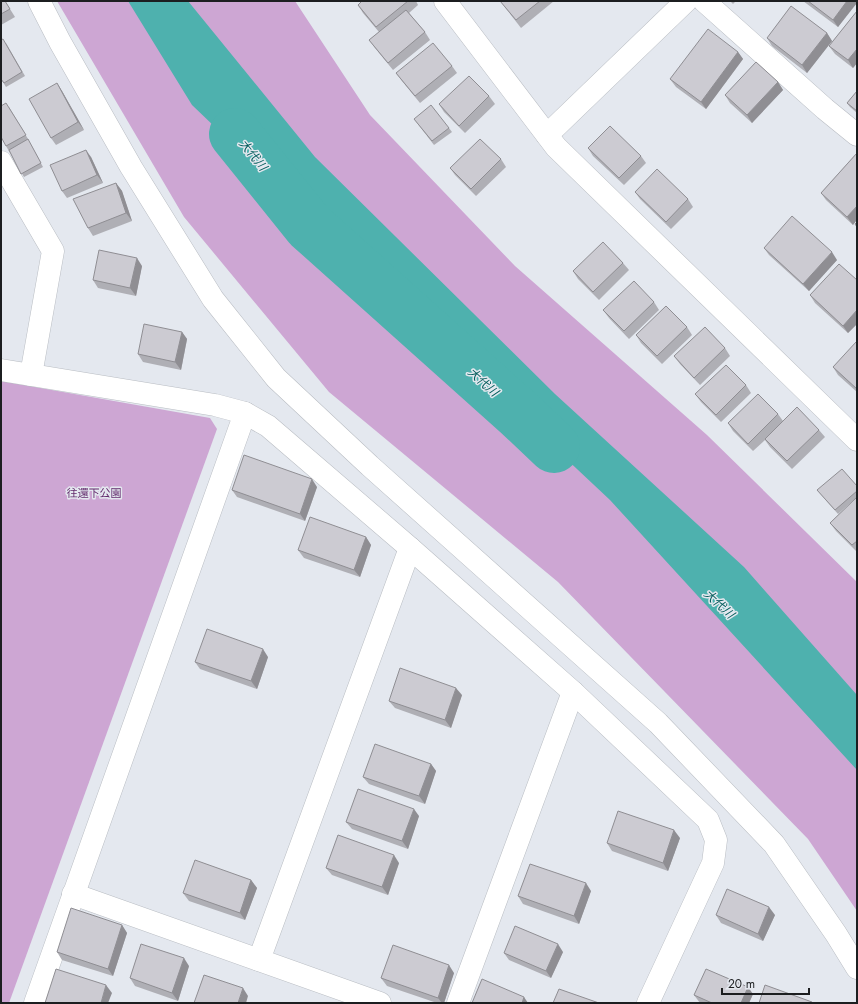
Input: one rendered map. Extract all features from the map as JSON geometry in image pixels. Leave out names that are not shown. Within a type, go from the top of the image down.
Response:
[{"type":"street","points":[[38,1],[131,167],[213,298],[276,378],[370,466],[658,722],[774,844],[836,934],[857,968]]},
{"type":"street","points":[[445,1],[556,147],[857,440]]},
{"type":"street","points":[[547,134],[686,1]]},
{"type":"street","points":[[704,1],[825,110],[857,135]]},
{"type":"street","points":[[1,162],[53,251],[31,375]]},
{"type":"street","points":[[1,370],[215,405],[245,413],[268,426],[410,548],[573,692],[708,820],[716,840],[713,863],[648,1003]]},
{"type":"street","points":[[35,1003],[245,413]]},
{"type":"street","points":[[259,960],[410,548]]},
{"type":"street","points":[[458,1003],[573,692]]},
{"type":"street","points":[[73,894],[380,1003]]},
{"type":"green space","points":[[57,1],[295,1],[370,115],[515,266],[707,435],[857,582],[857,911],[808,839],[558,582],[329,392],[184,217]]},
{"type":"green space","name":"往還下公園","points":[[1,381],[210,418],[217,429],[9,1003],[1,1003]]},
{"type":"water","points":[[128,1],[188,1],[315,157],[555,394],[744,567],[857,695],[857,770],[610,500],[353,259],[192,105]]},
{"type":"building","points":[[1,1],[5,1],[10,9],[1,14]]},
{"type":"building","points":[[362,1],[408,1],[376,27],[358,5]]},
{"type":"building","points":[[500,1],[540,1],[516,20]]},
{"type":"building","points":[[808,1],[847,1],[833,20]]},
{"type":"building","points":[[791,6],[827,33],[802,65],[767,38]]},
{"type":"building","points":[[406,10],[425,32],[388,63],[369,40]]},
{"type":"building","points":[[857,11],[857,49],[848,60],[829,46]]},
{"type":"building","points":[[708,29],[738,52],[701,102],[670,79]]},
{"type":"building","points":[[3,39],[22,72],[4,83],[1,79],[1,40]]},
{"type":"building","points":[[433,43],[452,66],[415,96],[396,73]]},
{"type":"building","points":[[756,62],[778,82],[747,115],[725,95]]},
{"type":"building","points":[[469,76],[489,96],[459,126],[439,104]]},
{"type":"building","points":[[57,83],[78,122],[51,138],[29,99]]},
{"type":"building","points":[[857,91],[857,111],[847,103]]},
{"type":"building","points":[[6,103],[26,135],[6,146],[1,137],[1,106]]},
{"type":"building","points":[[431,105],[449,128],[432,141],[414,119]]},
{"type":"building","points":[[610,126],[641,156],[619,178],[588,148]]},
{"type":"building","points":[[28,139],[41,163],[21,174],[9,150]]},
{"type":"building","points":[[480,139],[501,159],[471,189],[450,168]]},
{"type":"building","points":[[86,150],[97,175],[62,191],[50,165]]},
{"type":"building","points":[[857,153],[857,206],[847,217],[821,193]]},
{"type":"building","points":[[657,169],[688,199],[666,222],[635,192]]},
{"type":"building","points":[[116,183],[126,213],[88,228],[73,199]]},
{"type":"building","points":[[792,216],[832,252],[803,284],[764,248]]},
{"type":"building","points":[[603,242],[623,263],[593,292],[573,271]]},
{"type":"building","points":[[99,250],[137,258],[130,288],[93,280]]},
{"type":"building","points":[[839,264],[857,280],[857,310],[843,326],[810,295]]},
{"type":"building","points":[[634,281],[654,302],[624,331],[603,310]]},
{"type":"building","points":[[666,306],[687,327],[657,356],[636,335]]},
{"type":"building","points":[[144,324],[182,332],[175,362],[138,354]]},
{"type":"building","points":[[705,327],[725,348],[694,378],[674,356]]},
{"type":"building","points":[[856,342],[857,343],[857,389],[833,367]]},
{"type":"building","points":[[726,365],[746,385],[716,415],[695,394]]},
{"type":"building","points":[[758,394],[778,414],[748,444],[728,423]]},
{"type":"building","points":[[797,407],[819,430],[787,461],[765,439]]},
{"type":"building","points":[[244,455],[312,479],[300,514],[232,490]]},
{"type":"building","points":[[842,469],[857,486],[857,491],[835,510],[817,490]]},
{"type":"building","points":[[857,497],[857,541],[852,545],[830,523]]},
{"type":"building","points":[[310,517],[366,537],[354,570],[298,550]]},
{"type":"building","points":[[207,629],[263,649],[251,681],[195,662]]},
{"type":"building","points":[[400,668],[456,688],[445,720],[389,701]]},
{"type":"building","points":[[375,744],[431,764],[419,796],[363,777]]},
{"type":"building","points":[[358,789],[414,809],[402,841],[346,822]]},
{"type":"building","points":[[618,811],[674,830],[663,863],[607,843]]},
{"type":"building","points":[[338,835],[394,855],[382,887],[326,868]]},
{"type":"building","points":[[195,860],[251,880],[240,913],[183,893]]},
{"type":"building","points":[[530,864],[586,883],[574,916],[518,896]]},
{"type":"building","points":[[727,889],[769,907],[758,934],[716,915]]},
{"type":"building","points":[[71,908],[122,925],[108,969],[57,952]]},
{"type":"building","points":[[515,926],[558,944],[546,971],[504,953]]},
{"type":"building","points":[[141,944],[184,958],[172,993],[130,978]]},
{"type":"building","points":[[393,945],[449,965],[438,998],[381,978]]},
{"type":"building","points":[[56,969],[106,985],[101,1003],[45,1003]]},
{"type":"building","points":[[706,969],[748,987],[741,1003],[712,1003],[694,995]]},
{"type":"building","points":[[204,975],[243,988],[238,1003],[194,1003]]},
{"type":"building","points":[[482,979],[524,997],[522,1003],[472,1003]]},
{"type":"building","points":[[765,985],[812,1002],[812,1003],[759,1003]]},
{"type":"building","points":[[559,989],[599,1003],[553,1003]]},
{"type":"waterway","name":"大代川","points":[[235,134],[309,226],[554,447]]}]
